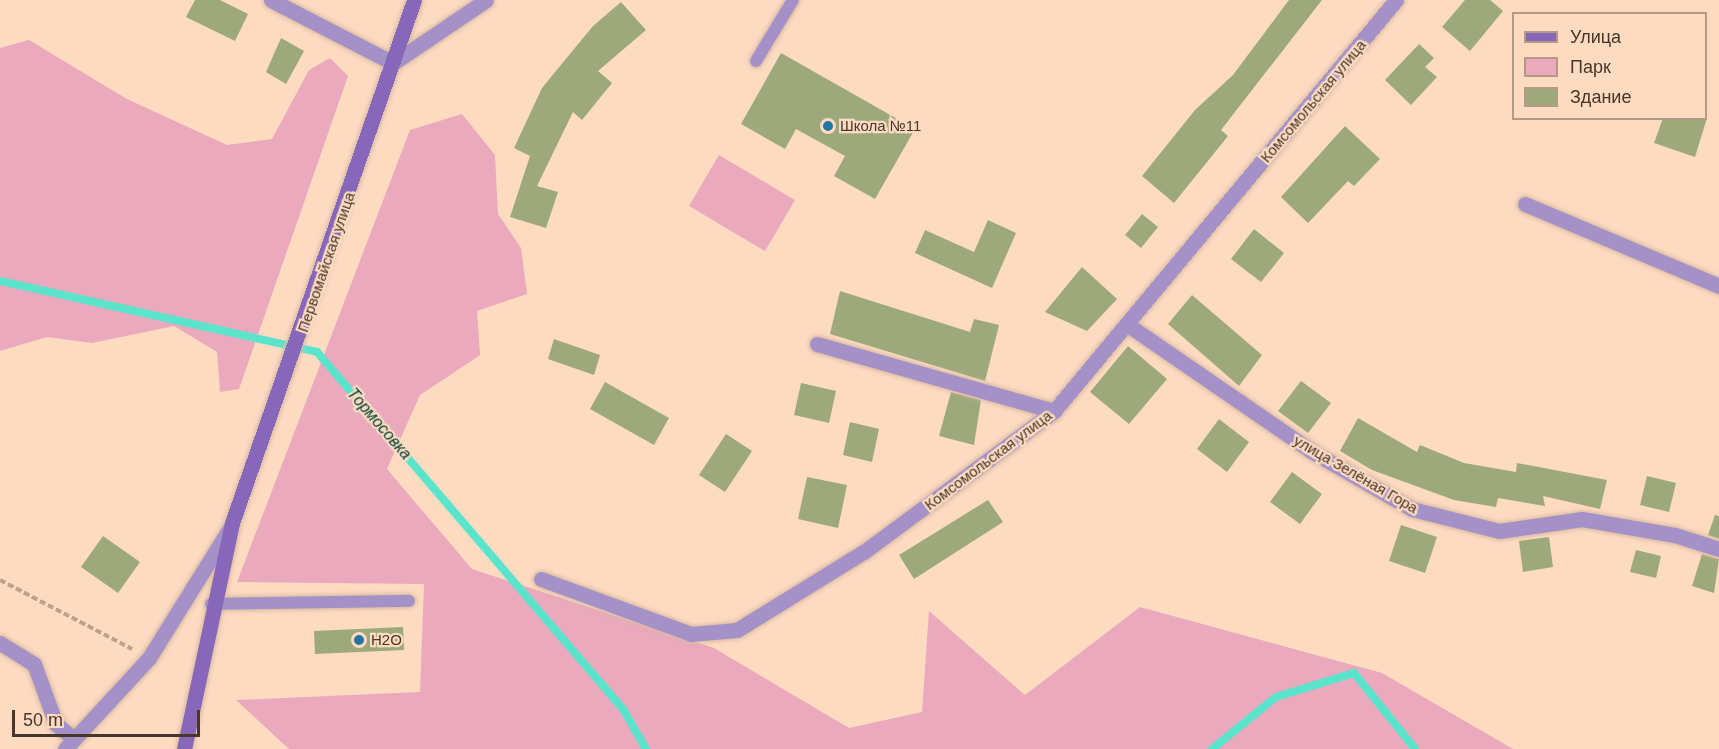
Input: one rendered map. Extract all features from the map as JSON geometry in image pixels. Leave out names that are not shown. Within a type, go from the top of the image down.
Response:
[{"type":"main road","name":"Первомайская улица","points":[[184,749],[211,604],[232,523],[267,435],[414,0]]},
{"type":"street","points":[[271,0],[393,63],[486,0]]},
{"type":"street","name":"Комсомольская улица","points":[[541,579],[691,634],[737,630],[865,551],[1054,411],[1128,325],[1396,0]]},
{"type":"street","points":[[1525,204],[1719,286]]},
{"type":"street","name":"улица Зелёная Гора","points":[[1128,325],[1311,451],[1412,509],[1499,531],[1582,519],[1675,535],[1719,549]]},
{"type":"street","points":[[817,344],[1054,411]]},
{"type":"street","name":"Первомайская улица","points":[[70,744],[149,658],[232,523]]},
{"type":"street","points":[[0,643],[34,664],[56,724],[70,744]]},
{"type":"lane","points":[[756,61],[793,0]]},
{"type":"lane","points":[[211,604],[409,601]]},
{"type":"path","points":[[0,580],[149,658]]},
{"type":"green space","points":[[29,40],[127,99],[227,145],[272,139],[309,70],[330,58],[348,76],[239,389],[220,392],[217,352],[174,326],[92,343],[47,337],[0,351],[0,48]]},
{"type":"green space","points":[[462,114],[495,155],[498,214],[521,248],[527,294],[477,311],[480,355],[420,395],[387,469],[472,569],[714,648],[849,728],[922,712],[929,611],[1025,695],[1140,607],[1382,673],[1513,749],[289,749],[236,700],[420,692],[424,584],[237,582],[410,130]]},
{"type":"green space","points":[[719,155],[795,200],[765,251],[689,206]]},
{"type":"building","points":[[195,0],[220,0],[248,14],[235,41],[186,17]]},
{"type":"building","points":[[1289,0],[1322,0],[1221,130],[1228,136],[1174,203],[1142,176],[1195,110],[1233,75]]},
{"type":"building","points":[[1465,0],[1490,0],[1503,11],[1470,51],[1442,27]]},
{"type":"building","points":[[621,2],[646,30],[598,71],[612,83],[582,120],[573,112],[537,186],[558,192],[546,228],[510,217],[530,156],[514,148],[542,88],[593,26]]},
{"type":"building","points":[[281,38],[304,51],[286,84],[266,72]]},
{"type":"building","points":[[1419,44],[1434,58],[1425,67],[1437,77],[1411,105],[1385,80]]},
{"type":"building","name":"Школа №11","points":[[781,53],[915,129],[875,199],[834,176],[845,156],[796,129],[785,149],[741,124]]},
{"type":"building","points":[[1662,120],[1706,120],[1695,157],[1654,143]]},
{"type":"building","points":[[1345,126],[1380,159],[1354,186],[1348,181],[1308,223],[1281,197]]},
{"type":"building","points":[[1142,214],[1158,227],[1141,248],[1125,235]]},
{"type":"building","points":[[988,220],[1016,233],[992,288],[915,253],[925,230],[974,252]]},
{"type":"building","points":[[1254,229],[1284,253],[1261,282],[1231,259]]},
{"type":"building","points":[[1082,267],[1117,299],[1087,331],[1045,312]]},
{"type":"building","points":[[840,291],[970,332],[974,319],[999,325],[985,381],[830,334]]},
{"type":"building","points":[[1192,295],[1262,355],[1239,386],[1168,324]]},
{"type":"building","points":[[554,339],[600,355],[594,375],[548,359]]},
{"type":"building","points":[[1128,346],[1167,379],[1129,424],[1090,392]]},
{"type":"building","points":[[1301,381],[1331,403],[1308,433],[1278,411]]},
{"type":"building","points":[[605,382],[669,418],[654,445],[590,409]]},
{"type":"building","points":[[801,383],[836,391],[829,423],[794,415]]},
{"type":"building","points":[[951,392],[981,400],[974,445],[939,436]]},
{"type":"building","points":[[1358,418],[1417,452],[1420,445],[1464,463],[1516,472],[1517,463],[1607,480],[1600,509],[1543,496],[1545,506],[1498,498],[1496,507],[1454,500],[1372,470],[1340,451]]},
{"type":"building","points":[[1219,419],[1249,442],[1227,472],[1197,449]]},
{"type":"building","points":[[850,422],[879,429],[872,462],[843,455]]},
{"type":"building","points":[[726,434],[752,451],[725,492],[699,475]]},
{"type":"building","points":[[1292,472],[1322,494],[1300,524],[1270,502]]},
{"type":"building","points":[[1647,476],[1676,483],[1669,512],[1640,505]]},
{"type":"building","points":[[807,477],[847,485],[838,528],[798,519]]},
{"type":"building","points":[[988,500],[1003,522],[914,579],[899,555]]},
{"type":"building","points":[[1715,515],[1719,516],[1719,539],[1708,535]]},
{"type":"building","points":[[1401,525],[1437,537],[1425,573],[1389,561]]},
{"type":"building","points":[[103,536],[140,562],[118,593],[81,567]]},
{"type":"building","points":[[1549,537],[1553,567],[1523,572],[1519,541]]},
{"type":"building","points":[[1636,550],[1661,556],[1656,578],[1630,572]]},
{"type":"building","points":[[1702,554],[1719,559],[1714,593],[1692,586]]},
{"type":"building","name":"H2O","points":[[403,627],[404,650],[315,654],[314,631]]},
{"type":"waterway","name":"Тормосовка","points":[[0,281],[317,352],[623,709],[646,749]]},
{"type":"waterway","name":"Тормосовка","points":[[1212,749],[1276,697],[1354,673],[1415,749]]},
{"type":"place","name":"Школа №11","points":[[828,126]]},
{"type":"place","name":"H2O","points":[[359,640]]}]
